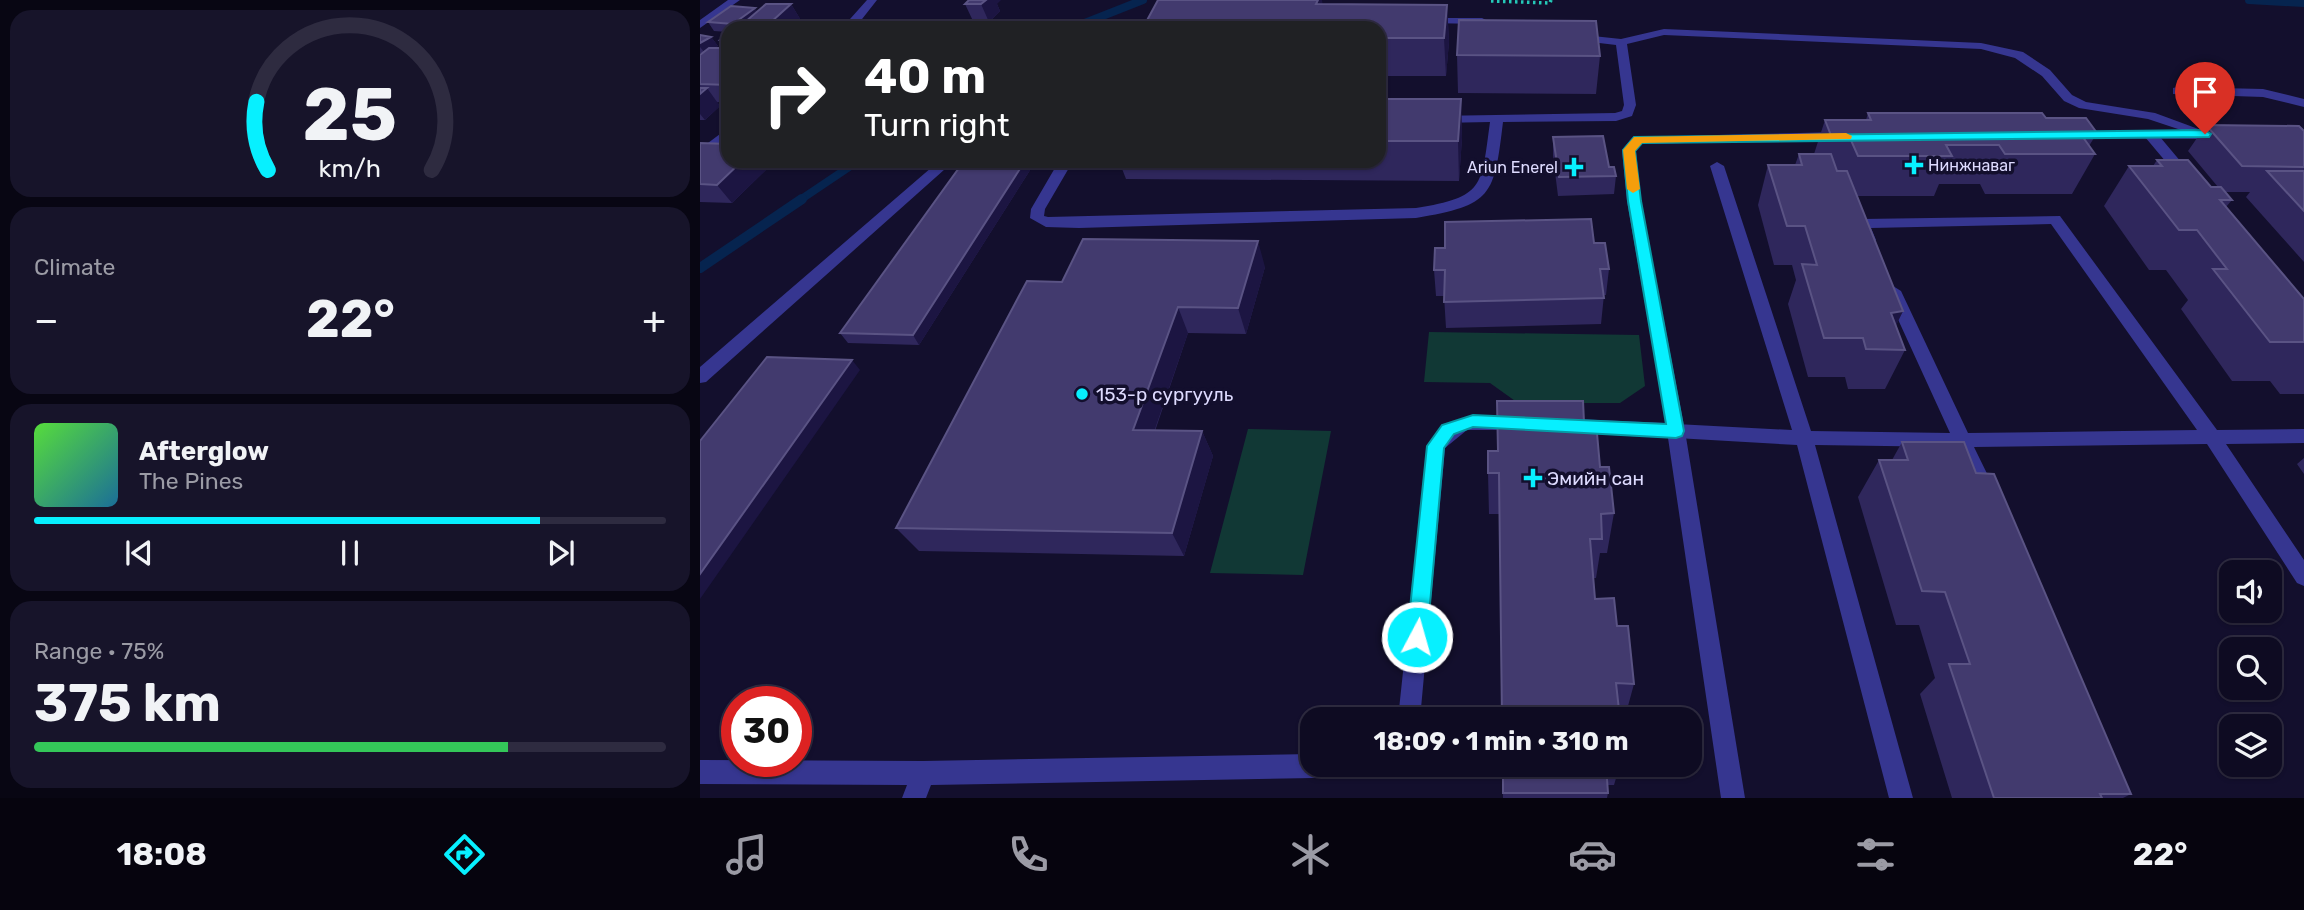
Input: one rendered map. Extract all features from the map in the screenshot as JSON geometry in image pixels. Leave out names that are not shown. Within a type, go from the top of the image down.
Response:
[{"type":"street","points":[[700,25],[735,0]]},
{"type":"street","points":[[856,21],[872,0]]},
{"type":"street","points":[[1416,20],[1484,22],[1495,27]]},
{"type":"street","points":[[1556,35],[1621,42],[1664,32],[1981,47],[2019,55],[2046,73],[2068,97],[2084,105],[2150,116],[2205,134]]},
{"type":"street","points":[[1431,119],[1616,117],[1628,113],[1630,105],[1621,42]]},
{"type":"street","points":[[2177,91],[2263,93],[2304,103]]},
{"type":"street","points":[[1062,168],[1038,209],[1037,218],[1046,222],[1416,213],[1452,208],[1476,198],[1488,183],[1497,119]]},
{"type":"street","points":[[2150,134],[2197,190]]},
{"type":"street","points":[[2059,135],[2242,136]]},
{"type":"street","points":[[1733,798],[1676,431],[1634,201],[1629,150],[1638,139],[1856,136]]},
{"type":"street","points":[[705,152],[721,138]]},
{"type":"street","points":[[1717,166],[1804,438],[1901,798]]},
{"type":"street","points":[[700,377],[939,168]]},
{"type":"street","points":[[1997,517],[1862,224],[2055,219],[2211,436],[2304,577]]},
{"type":"street","points":[[1410,707],[1436,446],[1448,429],[1473,421],[1804,438],[1963,440],[2304,436]]},
{"type":"street","points":[[700,772],[923,773],[1300,766]]},
{"type":"street","points":[[914,798],[923,773]]},
{"type":"path","points":[[1486,1],[1551,1]]},
{"type":"green space","points":[[1429,332],[1639,335],[1645,386],[1620,403],[1518,403],[1490,383],[1424,382]]},
{"type":"green space","points":[[1248,429],[1331,431],[1303,575],[1210,573]]},
{"type":"building","points":[[969,0],[986,0],[981,4],[965,4]]},
{"type":"building","points":[[1158,0],[1318,0],[1316,4],[1447,5],[1444,38],[1386,38],[1386,21],[1147,21]]},
{"type":"building","points":[[766,4],[791,4],[772,21],[746,21]]},
{"type":"building","points":[[731,6],[755,8],[737,21],[708,22]]},
{"type":"building","points":[[1459,20],[1596,21],[1600,56],[1457,55]]},
{"type":"building","points":[[700,35],[711,37],[700,43]]},
{"type":"building","points":[[709,48],[721,48],[721,85],[700,84],[700,55]]},
{"type":"building","points":[[1386,99],[1461,99],[1458,141],[1386,141]]},
{"type":"building","points":[[1868,113],[2042,113],[2046,118],[2086,118],[2097,133],[2080,133],[2095,154],[2005,154],[1999,145],[1946,145],[1952,156],[1858,156],[1850,138],[1832,138],[1825,120],[1871,120]]},
{"type":"building","points":[[2206,125],[2299,126],[2304,131],[2304,167],[2242,166]]},
{"type":"building","points":[[1603,136],[1609,167],[1614,167],[1616,176],[1559,177],[1553,137]]},
{"type":"building","points":[[700,143],[721,144],[721,168],[735,168],[717,185],[700,184]]},
{"type":"building","points":[[1799,154],[1831,154],[1837,171],[1847,171],[1903,311],[1891,313],[1905,350],[1866,349],[1863,338],[1824,338],[1802,264],[1817,265],[1805,226],[1787,226],[1768,165],[1802,165]]},
{"type":"building","points":[[2157,160],[2188,160],[2211,187],[2221,187],[2232,200],[2220,200],[2304,299],[2304,342],[2270,342],[2213,269],[2227,269],[2197,230],[2179,230],[2129,166],[2162,166]]},
{"type":"building","points":[[959,168],[1020,168],[913,335],[840,333]]},
{"type":"building","points":[[2267,171],[2304,171],[2304,211]]},
{"type":"building","points":[[1591,219],[1594,243],[1605,243],[1609,269],[1600,269],[1604,298],[1444,302],[1445,270],[1434,270],[1435,248],[1445,248],[1445,222]]},
{"type":"building","name":"153-р сургууль","points":[[1083,239],[1258,241],[1238,308],[1178,307],[1133,430],[1202,431],[1172,533],[896,528],[1027,281],[1062,282]]},
{"type":"building","points":[[767,357],[852,360],[700,574],[700,441]]},
{"type":"building","points":[[1497,401],[1583,401],[1584,422],[1596,422],[1600,467],[1609,467],[1614,513],[1601,514],[1602,539],[1590,539],[1595,599],[1614,598],[1617,626],[1628,626],[1634,684],[1616,683],[1619,707],[1502,707],[1499,473],[1488,473],[1488,451],[1498,451]]},
{"type":"building","points":[[1902,442],[1964,442],[1976,473],[1994,474],[2131,794],[2100,794],[2102,798],[1994,798],[1949,664],[1970,664],[1945,592],[1922,591],[1879,460],[1908,460]]},
{"type":"building","points":[[1503,777],[1607,777],[1608,793],[1503,793]]},
{"type":"waterway","points":[[1090,21],[1143,0]]},
{"type":"waterway","points":[[2249,0],[2304,3]]},
{"type":"waterway","points":[[800,200],[848,168]]},
{"type":"waterway","points":[[700,268],[802,199]]},
{"type":"slow traffic","points":[[1633,189],[1629,150],[1638,139],[1846,136]]},
{"type":"place","name":"Нинжнаваг","points":[[1914,165]]},
{"type":"place","name":"Ariun Enerel","points":[[1574,167]]},
{"type":"place","name":"153-р сургууль","points":[[1082,394]]},
{"type":"place","name":"Эмийн сан","points":[[1533,478]]},
{"type":"route","points":[[1417,637],[1436,446],[1448,429],[1473,421],[1676,431],[1634,201],[1629,150],[1638,139],[2205,134]]}]
